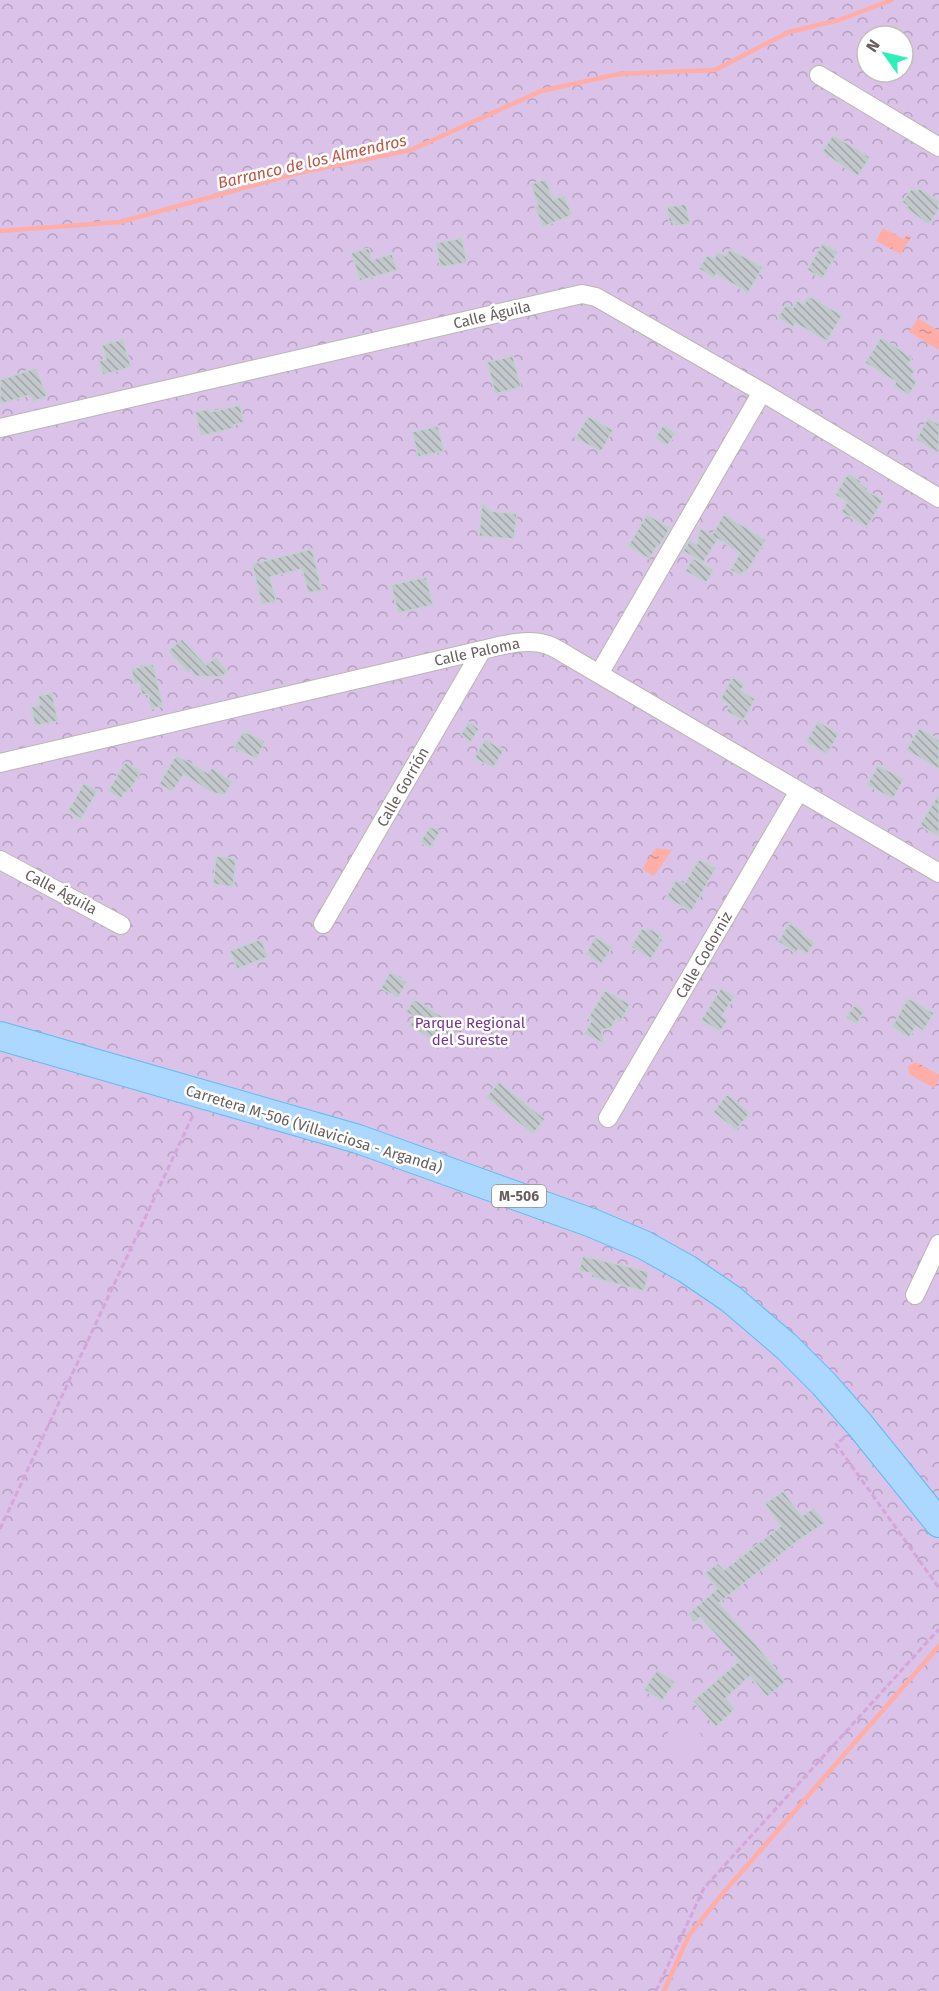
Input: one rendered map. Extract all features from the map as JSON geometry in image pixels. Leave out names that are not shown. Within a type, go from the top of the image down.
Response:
[{"type":"main road","name":"Carretera M-506 (Villaviciosa - Arganda)","points":[[0,1036],[314,1126],[411,1157],[592,1223],[644,1245],[696,1275],[761,1323],[824,1384],[939,1523]]},
{"type":"street","points":[[819,75],[939,147]]},
{"type":"street","name":"Calle Águila","points":[[0,428],[582,294],[596,297],[762,392],[939,498]]},
{"type":"street","points":[[599,674],[762,392]]},
{"type":"street","name":"Calle Paloma","points":[[0,763],[508,644],[539,643],[549,646],[599,674],[939,873]]},
{"type":"street","name":"Calle Gorrión","points":[[323,924],[482,650]]},
{"type":"street","name":"Calle Codorniz","points":[[608,1118],[799,791]]},
{"type":"street","name":"Calle Águila","points":[[0,860],[121,925]]},
{"type":"street","points":[[915,1295],[939,1244]]},
{"type":"path","points":[[0,1529],[202,1094]]},
{"type":"path","points":[[860,1425],[836,1444],[939,1588]]},
{"type":"path","points":[[656,1991],[704,1888],[939,1629]]},
{"type":"green space","name":"Parque Regional del Sureste","points":[[0,0],[939,0],[939,1991],[0,1991]]},
{"type":"green space","points":[[684,1724],[697,1730],[703,1743],[697,1756],[684,1762],[671,1756],[665,1743],[671,1730]]},
{"type":"water","points":[[883,228],[903,239],[908,235],[911,237],[901,254],[876,241]]},
{"type":"water","points":[[918,318],[939,331],[939,350],[909,332]]},
{"type":"water","points":[[656,848],[672,850],[654,876],[642,869]]},
{"type":"water","points":[[916,1062],[939,1075],[934,1088],[909,1074],[908,1066]]},
{"type":"building","points":[[833,135],[870,157],[858,176],[822,152]]},
{"type":"building","points":[[546,179],[553,200],[564,195],[572,215],[543,227],[535,207],[538,206],[531,184]]},
{"type":"building","points":[[912,188],[917,191],[919,188],[939,201],[939,209],[929,225],[906,208],[908,206],[902,202]]},
{"type":"building","points":[[686,204],[690,224],[675,226],[674,221],[669,222],[667,207]]},
{"type":"building","points":[[462,238],[467,263],[440,267],[436,243]]},
{"type":"building","points":[[823,243],[838,252],[822,279],[807,270]]},
{"type":"building","points":[[369,248],[372,260],[392,254],[397,270],[360,281],[351,253]]},
{"type":"building","points":[[730,249],[763,267],[748,293],[716,274],[714,278],[699,269],[707,255],[714,259],[718,252],[725,256]]},
{"type":"building","points":[[809,296],[842,315],[827,341],[795,323],[793,327],[778,318],[786,304],[793,308],[797,300],[804,304]]},
{"type":"building","points":[[881,337],[912,358],[908,365],[915,370],[911,377],[917,381],[909,395],[894,386],[896,382],[865,363]]},
{"type":"building","points":[[123,339],[131,367],[103,375],[99,361],[106,359],[102,345]]},
{"type":"building","points":[[513,356],[521,387],[495,394],[487,362]]},
{"type":"building","points":[[36,368],[47,396],[33,402],[30,395],[0,404],[0,380]]},
{"type":"building","points":[[240,405],[244,422],[233,425],[234,428],[201,436],[195,412],[209,409],[210,412]]},
{"type":"building","points":[[588,416],[613,430],[601,452],[575,438]]},
{"type":"building","points":[[928,418],[939,424],[939,453],[916,440]]},
{"type":"building","points":[[663,425],[676,433],[667,446],[655,438]]},
{"type":"building","points":[[438,426],[444,451],[418,457],[412,432]]},
{"type":"building","points":[[848,473],[861,481],[860,483],[868,489],[867,491],[883,500],[867,527],[841,512],[847,502],[835,495]]},
{"type":"building","points":[[482,502],[490,511],[517,514],[514,539],[479,536]]},
{"type":"building","points":[[647,514],[670,528],[649,559],[628,546]]},
{"type":"building","points":[[724,514],[766,540],[746,573],[744,571],[741,576],[730,570],[740,553],[718,539],[703,563],[683,551],[690,540],[697,544],[700,528],[712,535]]},
{"type":"building","points":[[312,549],[322,590],[308,593],[302,569],[270,577],[276,601],[262,605],[252,564]]},
{"type":"building","points":[[693,558],[714,570],[706,583],[685,571]]},
{"type":"building","points":[[426,577],[433,605],[398,613],[391,585]]},
{"type":"building","points":[[182,639],[206,665],[216,657],[228,671],[221,677],[195,676],[191,670],[188,673],[168,651]]},
{"type":"building","points":[[153,664],[163,706],[151,709],[148,694],[142,695],[139,683],[135,684],[131,669]]},
{"type":"building","points":[[733,677],[745,684],[741,690],[755,699],[743,721],[726,711],[730,705],[720,699]]},
{"type":"building","points":[[52,693],[58,721],[35,726],[31,707],[40,705],[38,696]]},
{"type":"building","points":[[818,721],[839,734],[827,754],[806,742]]},
{"type":"building","points":[[469,722],[479,729],[471,742],[461,734]]},
{"type":"building","points":[[919,728],[939,740],[939,769],[906,750]]},
{"type":"building","points":[[243,731],[265,741],[257,759],[234,748]]},
{"type":"building","points":[[485,739],[504,750],[493,768],[474,758]]},
{"type":"building","points":[[176,755],[208,773],[212,768],[233,782],[224,795],[210,792],[184,774],[172,792],[159,784]]},
{"type":"building","points":[[125,762],[141,771],[132,787],[121,799],[108,791]]},
{"type":"building","points":[[878,765],[904,779],[893,799],[867,785]]},
{"type":"building","points":[[84,783],[98,791],[81,819],[68,811]]},
{"type":"building","points":[[939,793],[939,837],[920,825]]},
{"type":"building","points":[[430,826],[440,832],[430,848],[420,842]]},
{"type":"building","points":[[216,856],[236,859],[233,887],[213,884]]},
{"type":"building","points":[[699,859],[716,868],[691,912],[666,897],[676,880],[684,884]]},
{"type":"building","points":[[789,923],[803,931],[802,934],[815,942],[807,954],[798,949],[796,953],[778,942]]},
{"type":"building","points":[[642,928],[647,931],[649,928],[661,935],[659,938],[663,940],[651,959],[631,947]]},
{"type":"building","points":[[595,937],[613,947],[601,964],[586,954]]},
{"type":"building","points":[[261,939],[268,957],[237,969],[230,951]]},
{"type":"building","points":[[390,972],[407,982],[398,998],[381,988]]},
{"type":"building","points":[[721,988],[735,996],[722,1016],[728,1020],[720,1032],[701,1020]]},
{"type":"building","points":[[605,990],[630,1004],[620,1022],[616,1019],[611,1028],[601,1030],[605,1044],[584,1034],[592,1020],[588,1018]]},
{"type":"building","points":[[908,998],[934,1013],[923,1031],[916,1026],[909,1038],[892,1027]]},
{"type":"building","points":[[414,999],[458,1026],[449,1039],[438,1032],[433,1040],[409,1026],[415,1017],[406,1012]]},
{"type":"building","points":[[854,1005],[864,1011],[857,1024],[846,1018]]},
{"type":"building","points":[[499,1082],[545,1119],[533,1134],[486,1097]]},
{"type":"building","points":[[727,1094],[750,1113],[736,1130],[713,1112]]},
{"type":"building","points":[[583,1256],[649,1272],[644,1291],[591,1277],[592,1273],[579,1271]]},
{"type":"building","points":[[783,1491],[802,1516],[814,1508],[825,1523],[799,1540],[719,1603],[755,1643],[785,1682],[767,1697],[750,1676],[726,1698],[735,1709],[716,1727],[693,1701],[739,1661],[700,1617],[694,1622],[688,1614],[717,1589],[705,1573],[718,1563],[724,1570],[781,1526],[765,1504]]},
{"type":"building","points":[[657,1670],[675,1682],[662,1701],[644,1690]]},
{"type":"waterway","name":"Barranco de los Almendros","points":[[0,231],[120,222],[298,173],[411,150],[541,91],[619,74],[715,70],[789,32],[839,20],[892,0]]},
{"type":"waterway","points":[[664,1991],[689,1935],[939,1646]]}]
